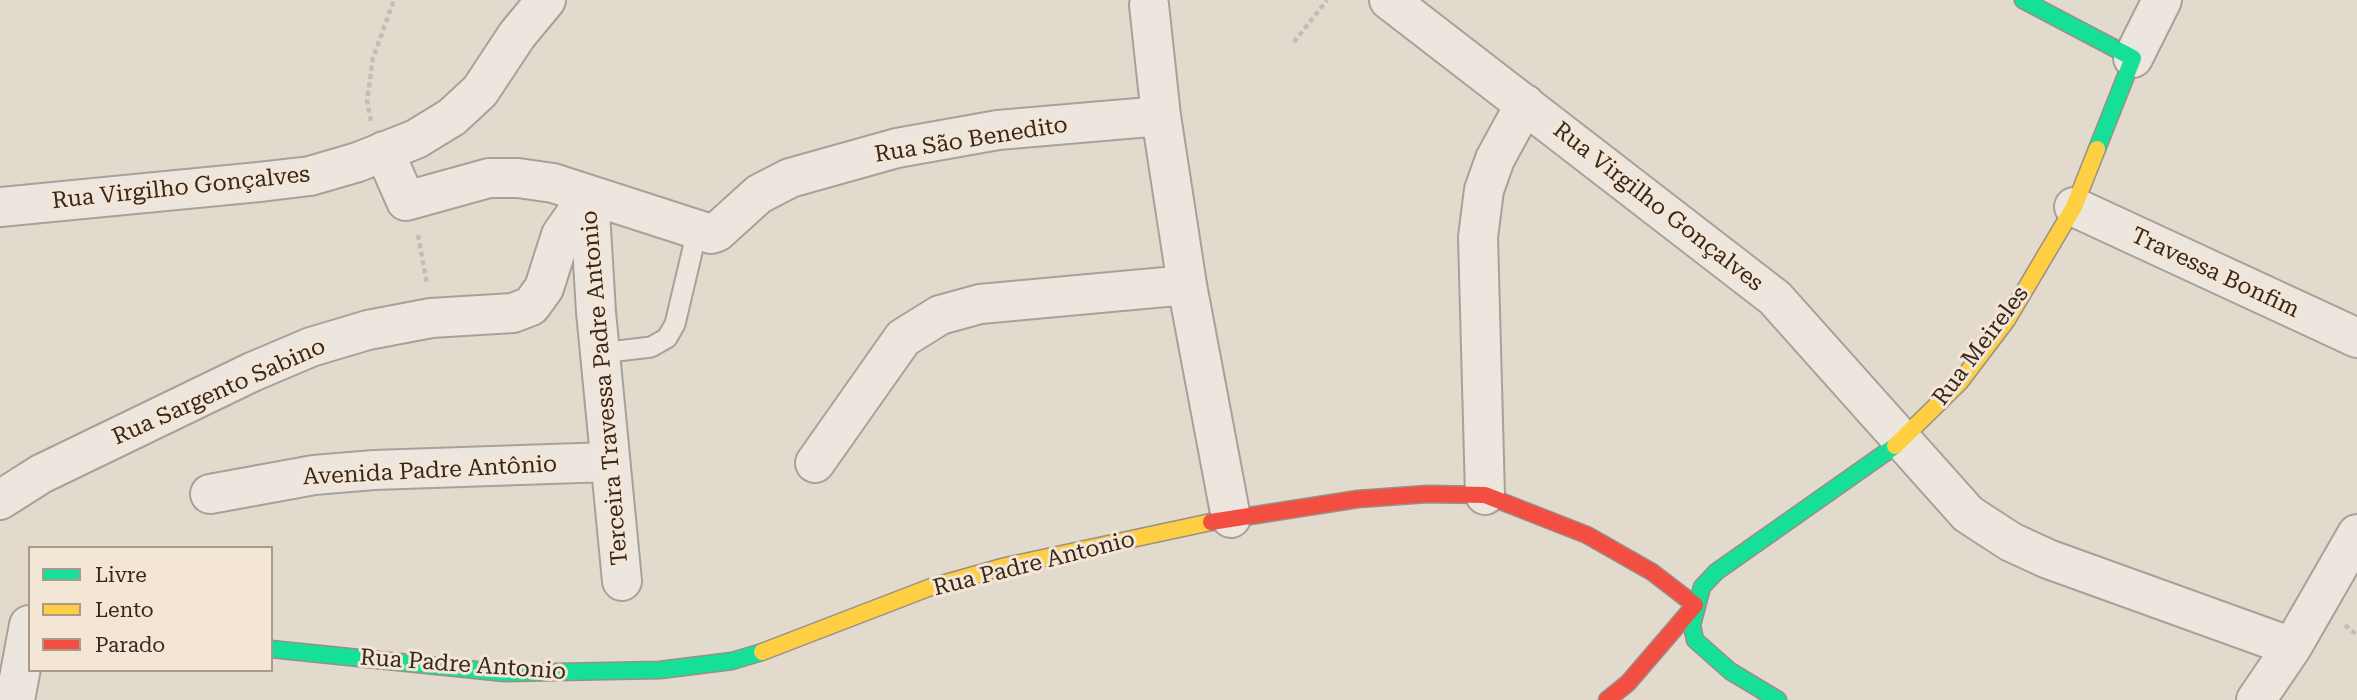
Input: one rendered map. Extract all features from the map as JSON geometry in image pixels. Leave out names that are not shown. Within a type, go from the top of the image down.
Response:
[{"type":"street","name":"Rua Virgilho Gonçalves","points":[[0,207],[310,176],[416,139],[452,117],[480,91],[517,35],[546,0]]},
{"type":"street","name":"Rua Virgilho Gonçalves","points":[[1389,0],[1775,298],[1968,514],[2011,542],[2048,559],[2292,647]]},
{"type":"street","points":[[2023,0],[2133,58]]},
{"type":"street","name":"Rua Meireles","points":[[1608,700],[1628,683],[1695,605],[1702,587],[1716,572],[1904,440],[1960,382],[2007,320],[2074,207],[2133,58],[2162,0]]},
{"type":"street","points":[[1149,5],[1161,116],[1187,285],[1231,518]]},
{"type":"street","points":[[1485,495],[1478,237],[1484,190],[1495,159],[1525,104]]},
{"type":"street","name":"Rua São Benedito","points":[[697,232],[717,232],[758,194],[790,178],[897,148],[998,130],[1161,116]]},
{"type":"street","points":[[384,151],[406,201],[489,178],[553,183],[697,232]]},
{"type":"street","name":"Rua Sargento Sabino","points":[[0,500],[53,468],[251,372],[311,347],[368,330],[430,318],[513,313],[531,306],[544,289],[561,235],[589,195]]},
{"type":"street","name":"Terceira Travessa Padre Antonio","points":[[589,195],[609,462],[622,581]]},
{"type":"street","name":"Travessa Bonfim","points":[[2074,207],[2357,338]]},
{"type":"street","points":[[815,463],[903,338],[940,315],[980,304],[1187,285]]},
{"type":"street","name":"Avenida Padre Antônio","points":[[210,494],[314,475],[374,470],[609,462]]},
{"type":"street","name":"Rua Padre Antonio","points":[[273,649],[505,673],[660,670],[732,661],[795,641],[931,587],[1006,566],[1231,518],[1357,499],[1427,494],[1485,495],[1587,535],[1652,572],[1695,605]]},
{"type":"street","points":[[2256,700],[2292,647],[2357,534]]},
{"type":"street","points":[[1695,605],[1692,625],[1695,640],[1706,653],[1778,700]]},
{"type":"street","points":[[0,620],[28,625]]},
{"type":"street","points":[[15,700],[28,635]]},
{"type":"lane","points":[[601,353],[651,347],[667,338],[675,324],[697,232]]},
{"type":"path","points":[[384,151],[371,123],[367,101],[373,58],[394,0]]},
{"type":"path","points":[[1294,42],[1327,0]]},
{"type":"path","points":[[406,201],[421,246],[430,318]]},
{"type":"traffic: fast","points":[[2023,0],[2133,58],[2097,149]]},
{"type":"traffic: fast","points":[[1778,700],[1730,671],[1695,640],[1692,625],[1702,587],[1716,572],[1895,446]]},
{"type":"traffic: fast","points":[[273,649],[505,673],[660,670],[732,661],[762,652]]},
{"type":"traffic: slow","points":[[1895,446],[1960,382],[2007,320],[2074,207],[2097,149]]},
{"type":"traffic: slow","points":[[762,652],[931,587],[1006,566],[1211,522]]},
{"type":"traffic: jam","points":[[1211,522],[1358,499],[1427,494],[1485,495],[1587,535],[1652,572],[1695,605]]},
{"type":"traffic: jam","points":[[1607,700],[1628,683],[1695,605]]}]
